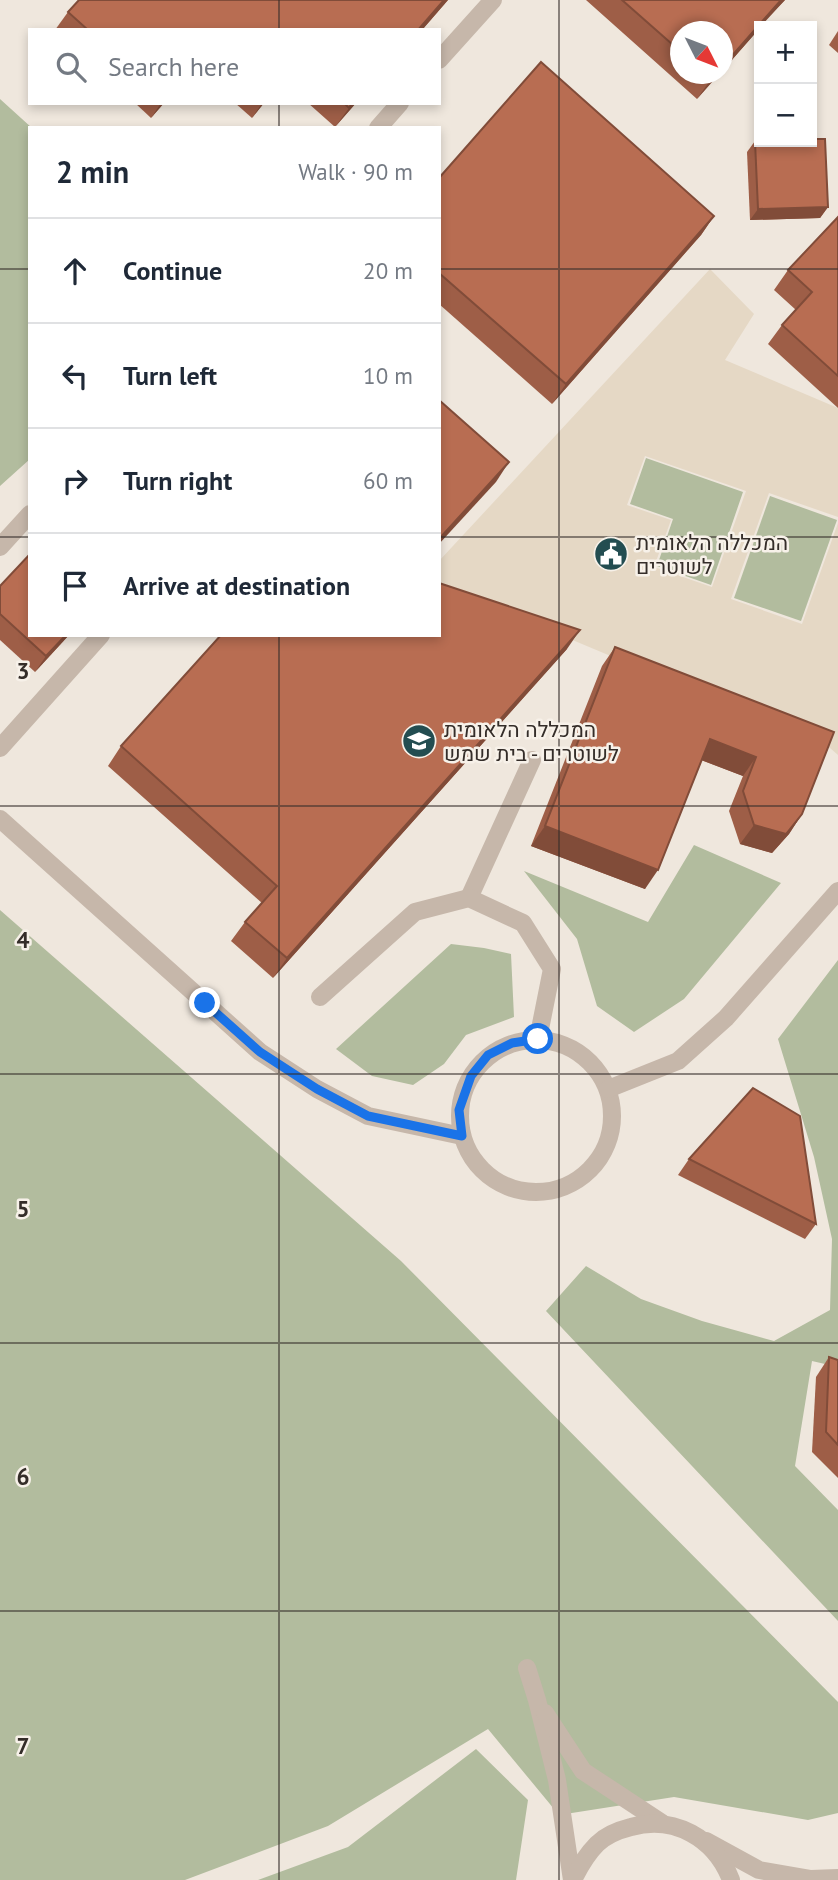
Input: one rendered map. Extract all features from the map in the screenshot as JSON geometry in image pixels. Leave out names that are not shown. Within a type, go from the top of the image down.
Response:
[{"type":"street","points":[[441,58],[493,0]]},
{"type":"street","points":[[380,126],[398,105]]},
{"type":"street","points":[[0,547],[28,516]]},
{"type":"street","points":[[0,748],[99,637]]},
{"type":"street","points":[[470,898],[532,761]]},
{"type":"street","points":[[0,819],[260,1052],[317,1089],[368,1116],[462,1136]]},
{"type":"street","points":[[608,1088],[678,1062],[726,1018],[838,891]]},
{"type":"street","points":[[320,997],[415,912],[470,898],[523,923],[552,969],[538,1039]]},
{"type":"street","points":[[538,1039],[574,1049],[594,1066],[608,1088],[612,1105],[611,1131],[601,1156],[583,1176],[559,1188],[533,1192],[517,1190],[493,1179],[474,1161],[462,1136],[459,1110],[471,1076],[488,1055],[512,1043],[538,1039]]},
{"type":"street","points":[[527,1668],[557,1780],[573,1880]]},
{"type":"street","points":[[537,1700],[583,1771],[663,1823],[683,1829],[760,1870],[811,1879],[838,1878]]},
{"type":"street","points":[[573,1880],[583,1860],[599,1842],[620,1829],[663,1823]]},
{"type":"street","points":[[702,1839],[719,1856],[731,1880]]},
{"type":"green space","points":[[0,99],[30,126],[28,461],[0,486]]},
{"type":"green space","points":[[646,458],[743,492],[711,585],[657,566],[673,519],[630,504]]},
{"type":"green space","points":[[770,496],[837,520],[801,621],[734,598]]},
{"type":"green space","points":[[694,845],[781,883],[684,999],[634,1032],[597,1006],[577,939],[524,871],[648,922]]},
{"type":"green space","points":[[0,910],[401,1261],[838,1702],[838,1813],[808,1820],[674,1797],[559,1815],[488,1729],[328,1826],[185,1880],[0,1880]]},
{"type":"green space","points":[[451,944],[511,954],[514,1017],[466,1035],[444,1064],[413,1085],[372,1076],[336,1049]]},
{"type":"green space","points":[[838,960],[838,1367],[812,1361],[795,1466],[838,1510],[838,1621],[546,1311],[586,1266],[641,1299],[702,1321],[774,1341],[830,1310],[832,1239],[814,1157],[778,1039]]},
{"type":"green space","points":[[476,1749],[528,1800],[516,1880],[258,1880],[348,1847]]},
{"type":"shaded area","points":[[710,269],[754,314],[725,360],[838,408],[838,517],[769,493],[731,599],[802,624],[838,523],[838,755],[830,748],[441,585],[441,559]],"holes":[[[645,456],[746,491],[712,587],[654,567],[671,520],[627,505]]]},
{"type":"building","points":[[79,0],[444,0],[420,28],[86,28],[68,12]]},
{"type":"building","points":[[622,0],[781,0],[763,21],[754,21],[754,31],[733,55],[733,21],[670,21],[670,42]]},
{"type":"building","points":[[541,62],[714,216],[566,384],[441,275],[441,176]]},
{"type":"building","points":[[817,139],[825,139],[828,207],[758,209],[755,147],[817,147]]},
{"type":"building","points":[[838,217],[838,376],[782,325],[812,292],[788,270]]},
{"type":"building","points":[[441,402],[509,462],[441,537]]},
{"type":"building","points":[[28,556],[28,637],[64,637],[46,656],[0,614],[0,586]]},
{"type":"building","points":[[441,584],[580,630],[287,958],[245,922],[277,886],[121,746],[219,637],[441,637]]},
{"type":"building","points":[[615,647],[834,732],[802,814],[786,834],[754,825],[743,791],[756,757],[710,739],[658,870],[545,826]]},
{"type":"building","points":[[753,1088],[800,1116],[816,1224],[689,1159]]},
{"type":"building","points":[[829,1357],[838,1360],[838,1445],[826,1432]]},
{"type":"place","name":"המכללה הלאומית לשוטרים","points":[[611,554]]},
{"type":"place","name":"המכללה הלאומית לשוטרים - בית שמש","points":[[419,741]]},
{"type":"route","points":[[205,1003],[260,1052],[317,1089],[368,1116],[462,1136],[459,1110],[471,1076],[488,1055],[512,1043],[538,1039]]}]
